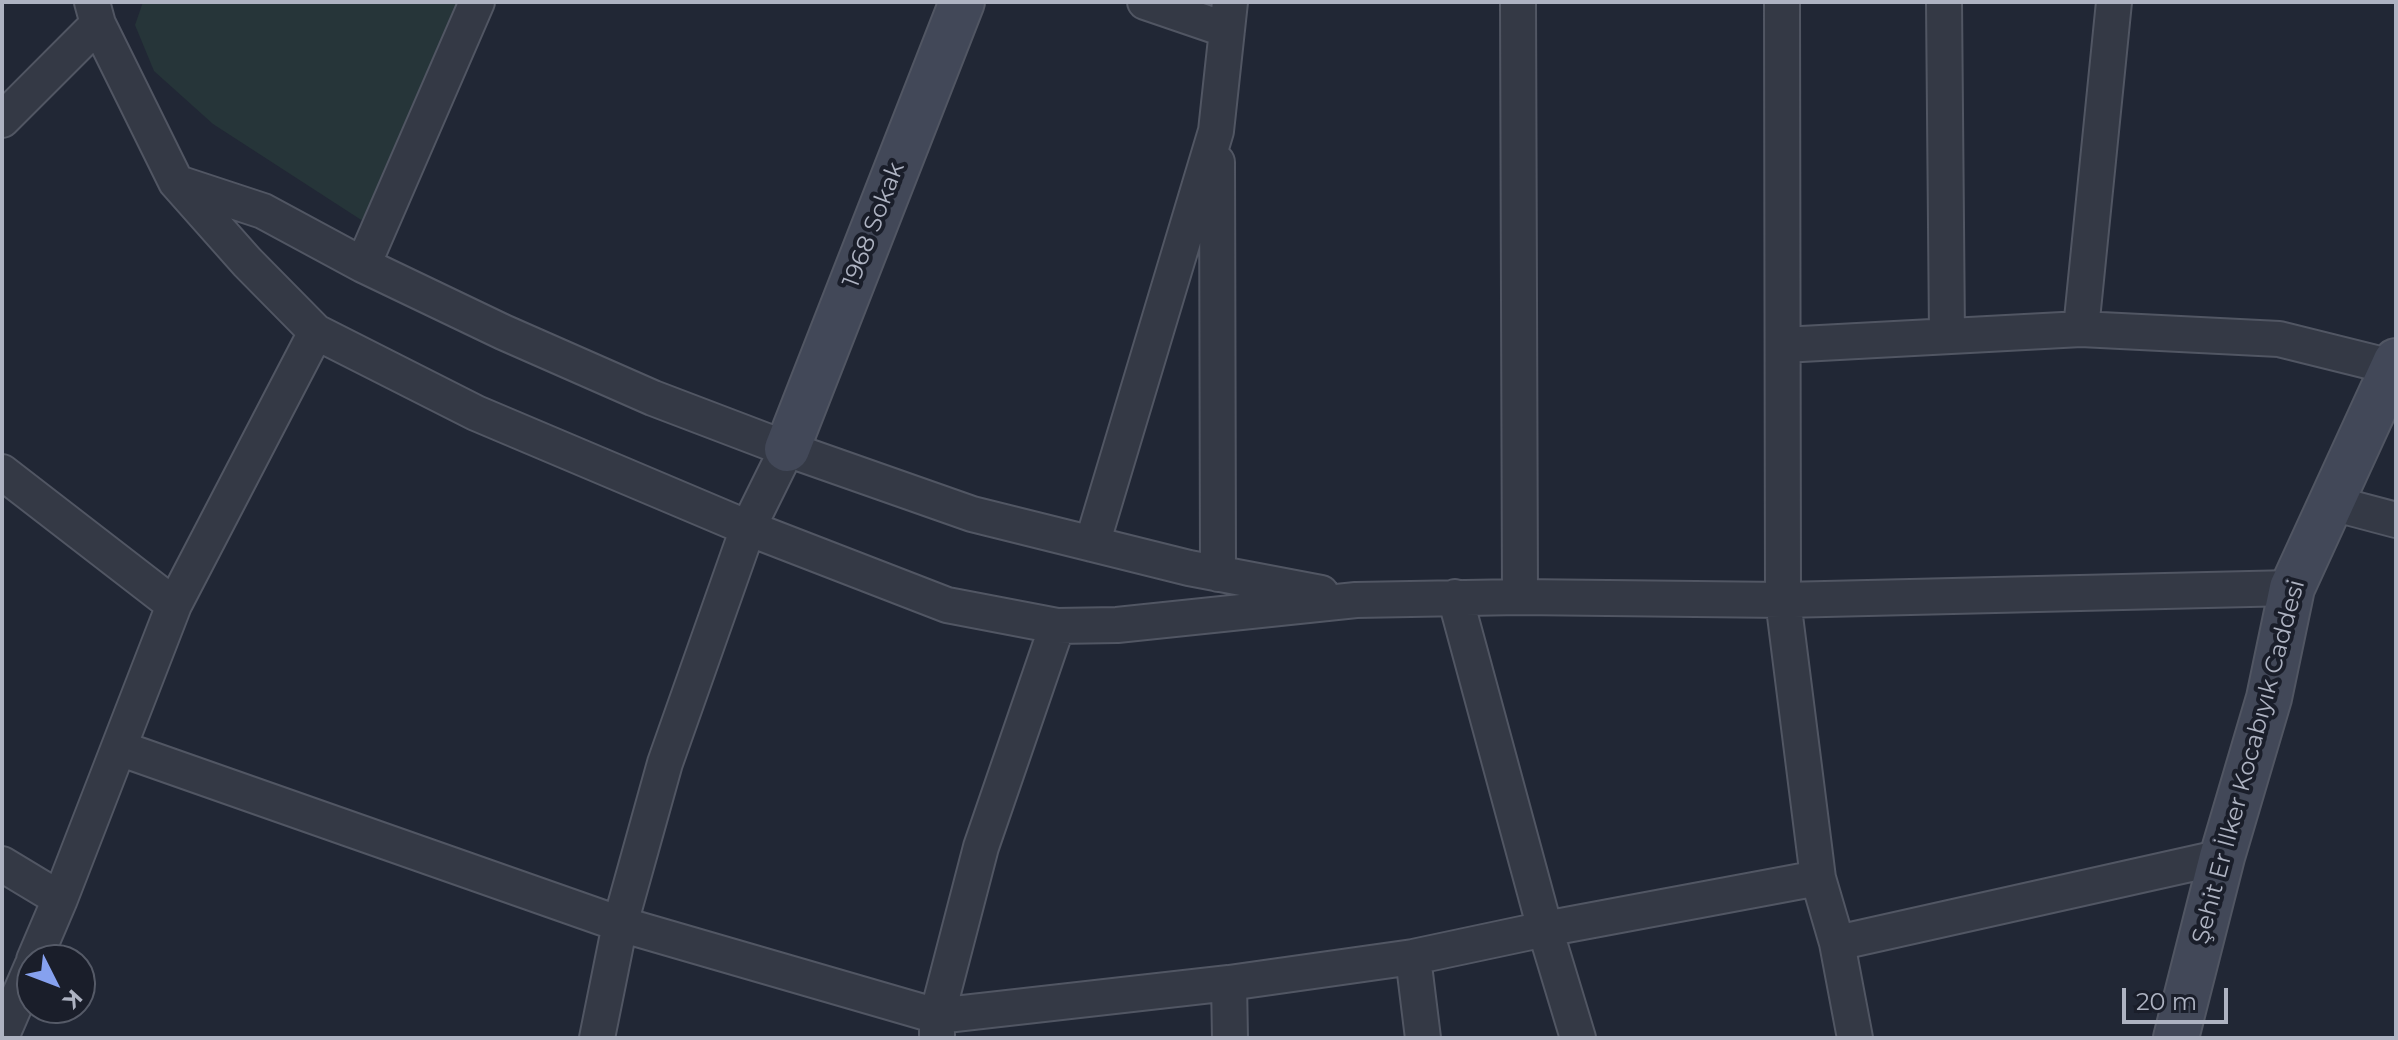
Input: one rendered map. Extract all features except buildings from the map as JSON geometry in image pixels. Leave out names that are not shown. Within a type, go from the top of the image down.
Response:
[{"type":"main road","name":"1968 Sokak","points":[[787,449],[962,2]]},
{"type":"main road","name":"Şehit Er İlker Kocabıyık Caddesi","points":[[2176,1038],[2222,857],[2269,698],[2292,588],[2395,366]]},
{"type":"street","points":[[363,265],[477,2]]},
{"type":"street","points":[[1145,2],[1228,16],[1217,122],[1218,574]]},
{"type":"street","points":[[1518,2],[1520,597]]},
{"type":"street","points":[[1782,2],[1783,600],[1818,878],[1837,943],[1855,1038]]},
{"type":"street","points":[[1944,2],[1947,335]]},
{"type":"street","points":[[2081,329],[2107,4]]},
{"type":"street","points":[[2,120],[95,13],[176,182],[247,262],[316,332],[476,413],[748,528],[947,605],[1057,626],[1145,622],[1356,600],[1455,597],[1783,600],[2292,588]]},
{"type":"street","points":[[1092,544],[1217,122]]},
{"type":"street","points":[[176,182],[263,211],[363,265],[503,332],[653,398],[787,449],[972,514],[1218,574],[1356,600]]},
{"type":"street","points":[[1783,345],[2081,329],[2279,339],[2395,366]]},
{"type":"street","points":[[41,944],[174,605],[316,332]]},
{"type":"street","points":[[597,1038],[620,924],[665,763],[748,528],[787,449]]},
{"type":"street","points":[[2,472],[174,605]]},
{"type":"street","points":[[2332,503],[2396,520]]},
{"type":"street","points":[[1455,597],[1545,929],[1578,1038]]},
{"type":"street","points":[[937,1027],[981,847],[1057,626]]},
{"type":"street","points":[[119,748],[620,924],[937,1027],[1413,957],[1818,878]]},
{"type":"street","points":[[1837,943],[2222,857]]},
{"type":"street","points":[[2,864],[60,899]]},
{"type":"street","points":[[1413,957],[1423,1038]]},
{"type":"street","points":[[1229,983],[1230,1038]]},
{"type":"street","points":[[2,1035],[16,1003]]},
{"type":"shaded area","points":[[143,2],[461,2],[369,225],[213,124],[154,71],[135,25]]}]
